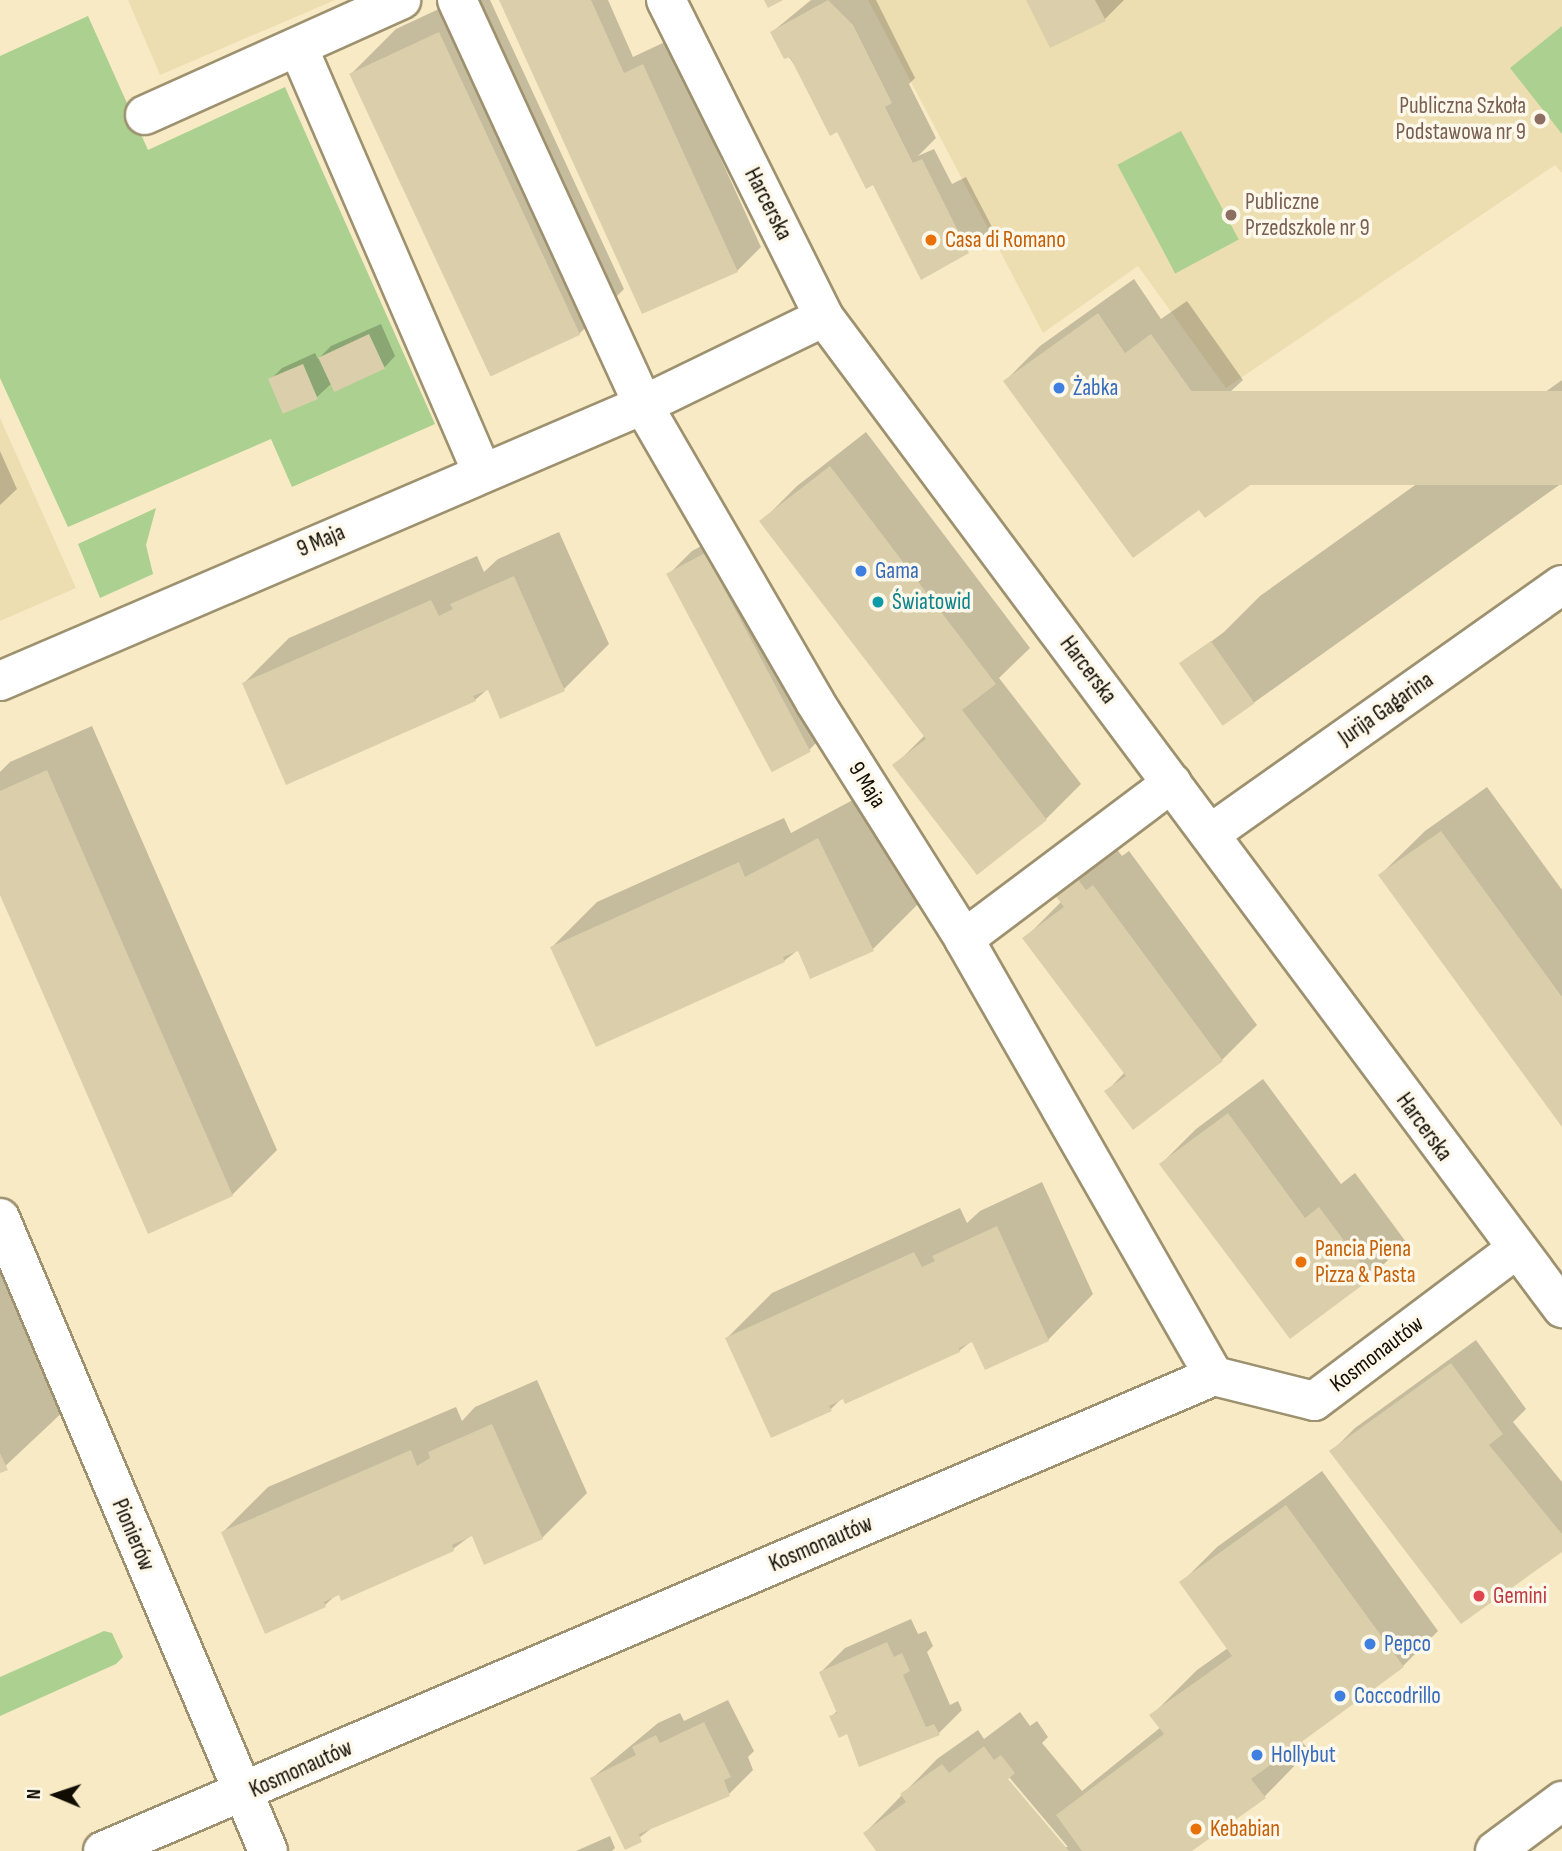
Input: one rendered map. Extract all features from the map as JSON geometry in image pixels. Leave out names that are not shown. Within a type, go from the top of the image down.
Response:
[{"type":"street","points":[[145,115],[401,0]]},
{"type":"street","points":[[457,0],[643,405]]},
{"type":"street","name":"Harcerska","points":[[666,0],[824,317],[1210,834],[1515,1250],[1562,1308]]},
{"type":"street","points":[[298,47],[482,472]]},
{"type":"street","name":"9 Maja","points":[[0,681],[643,405],[824,317]]},
{"type":"street","name":"9 Maja","points":[[643,405],[815,702],[964,939],[1214,1376]]},
{"type":"street","name":"Jurija Gagarina","points":[[1210,834],[1562,585]]},
{"type":"street","points":[[964,939],[1172,783]]},
{"type":"street","name":"Pionierów","points":[[0,1218],[242,1795],[268,1851]]},
{"type":"street","name":"Kosmonautów","points":[[103,1851],[242,1795],[1214,1376],[1314,1401],[1515,1250]]},
{"type":"street","points":[[1495,1851],[1562,1801]]},
{"type":"shaded area","points":[[128,0],[335,0],[160,75]]},
{"type":"shaded area","name":"Publiczne Przedszkole nr 9","points":[[868,0],[1562,0],[1562,173],[1555,165],[1226,388],[1138,266],[1043,333]]},
{"type":"shaded area","points":[[0,418],[76,588],[0,621]]},
{"type":"green space","points":[[88,16],[148,150],[285,87],[435,424],[292,487],[271,439],[68,527],[0,378],[0,56]]},
{"type":"green space","points":[[1562,26],[1562,134],[1510,68]]},
{"type":"green space","points":[[1181,131],[1239,240],[1175,273],[1117,165]]},
{"type":"green space","points":[[156,508],[146,545],[153,574],[100,598],[78,544]]},
{"type":"green space","points":[[104,1631],[112,1633],[123,1657],[116,1664],[0,1716],[0,1677]]},
{"type":"building","points":[[499,0],[591,0],[624,73],[643,64],[738,272],[642,314]]},
{"type":"building","points":[[764,0],[783,0],[768,8]]},
{"type":"building","points":[[828,0],[853,25],[892,103],[885,107],[913,163],[922,159],[969,253],[921,280],[873,185],[866,189],[837,132],[830,136],[790,57],[784,59],[770,32]]},
{"type":"building","points":[[1026,0],[1095,0],[1106,21],[1050,48]]},
{"type":"building","points":[[439,32],[580,335],[490,377],[349,74]]},
{"type":"building","points":[[1098,313],[1125,353],[1151,334],[1209,416],[1162,450],[1177,470],[1223,437],[1256,481],[1205,518],[1199,510],[1133,558],[1003,381]]},
{"type":"building","points":[[369,334],[385,368],[334,392],[318,358]]},
{"type":"building","points":[[303,364],[318,399],[283,414],[268,379]]},
{"type":"building","points":[[1133,391],[1562,391],[1562,485],[1133,485]]},
{"type":"building","name":"Światowid","points":[[830,466],[996,684],[962,710],[1047,820],[977,875],[892,765],[926,739],[759,521]]},
{"type":"building","points":[[705,553],[811,752],[772,772],[666,574]]},
{"type":"building","points":[[514,576],[565,691],[500,719],[488,690],[473,696],[476,701],[286,785],[242,683],[431,600],[439,616],[453,609],[450,604]]},
{"type":"building","points":[[1211,641],[1255,703],[1223,726],[1179,663]]},
{"type":"building","points":[[47,770],[233,1196],[148,1234],[0,895],[0,791]]},
{"type":"building","points":[[1441,831],[1562,997],[1562,1127],[1378,875]]},
{"type":"building","points":[[818,838],[874,951],[810,979],[798,951],[783,957],[785,962],[596,1047],[550,947],[739,862],[745,877]]},
{"type":"building","points":[[1077,878],[1086,890],[1093,885],[1223,1061],[1133,1130],[1104,1091],[1126,1076],[1022,938],[1064,907],[1055,895]]},
{"type":"building","points":[[1228,1113],[1305,1218],[1319,1207],[1372,1278],[1290,1339],[1159,1164]]},
{"type":"building","points":[[997,1226],[1049,1341],[985,1370],[972,1342],[959,1348],[960,1352],[845,1404],[843,1399],[829,1406],[832,1411],[771,1438],[725,1338],[914,1252],[922,1267],[935,1261],[932,1256]]},
{"type":"building","points":[[1451,1363],[1503,1434],[1489,1445],[1562,1534],[1562,1552],[1461,1624],[1329,1451]]},
{"type":"building","points":[[492,1424],[543,1539],[484,1565],[472,1536],[452,1545],[454,1551],[341,1601],[339,1595],[324,1602],[326,1607],[265,1634],[221,1532],[411,1450],[417,1466],[430,1458],[428,1452]]},
{"type":"building","points":[[0,1453],[8,1470],[0,1473]]},
{"type":"building","points":[[1286,1505],[1404,1667],[1251,1779],[1266,1798],[1192,1851],[1082,1851],[1056,1815],[1164,1734],[1149,1715],[1232,1656],[1179,1582]]},
{"type":"building","points":[[887,1642],[894,1657],[902,1653],[910,1671],[903,1675],[926,1727],[934,1724],[940,1735],[859,1767],[847,1734],[839,1738],[829,1716],[837,1713],[819,1672]]},
{"type":"building","points":[[704,1722],[731,1777],[724,1780],[730,1796],[639,1834],[642,1842],[625,1850],[590,1778],[636,1755],[632,1747],[656,1735],[660,1743]]},
{"type":"building","points":[[984,1746],[994,1760],[1001,1755],[1015,1773],[1008,1779],[1069,1851],[876,1851],[863,1833],[906,1802],[900,1794],[942,1764],[949,1773]]},
{"type":"place","name":"Publiczna Szkoła Podstawowa nr 9","points":[[1540,119]]},
{"type":"place","name":"Publiczne Przedszkole nr 9","points":[[1231,215]]},
{"type":"place","name":"Casa di Romano","points":[[931,240]]},
{"type":"place","name":"Żabka","points":[[1059,388]]},
{"type":"place","name":"Gama","points":[[861,571]]},
{"type":"place","name":"Światowid","points":[[878,602]]},
{"type":"place","name":"Pancia Piena Pizza & Pasta","points":[[1301,1262]]},
{"type":"place","name":"Gemini","points":[[1479,1596]]},
{"type":"place","name":"Pepco","points":[[1370,1644]]},
{"type":"place","name":"Coccodrillo","points":[[1340,1696]]},
{"type":"place","name":"Hollybut","points":[[1257,1755]]},
{"type":"place","name":"Kebabian","points":[[1196,1829]]}]
